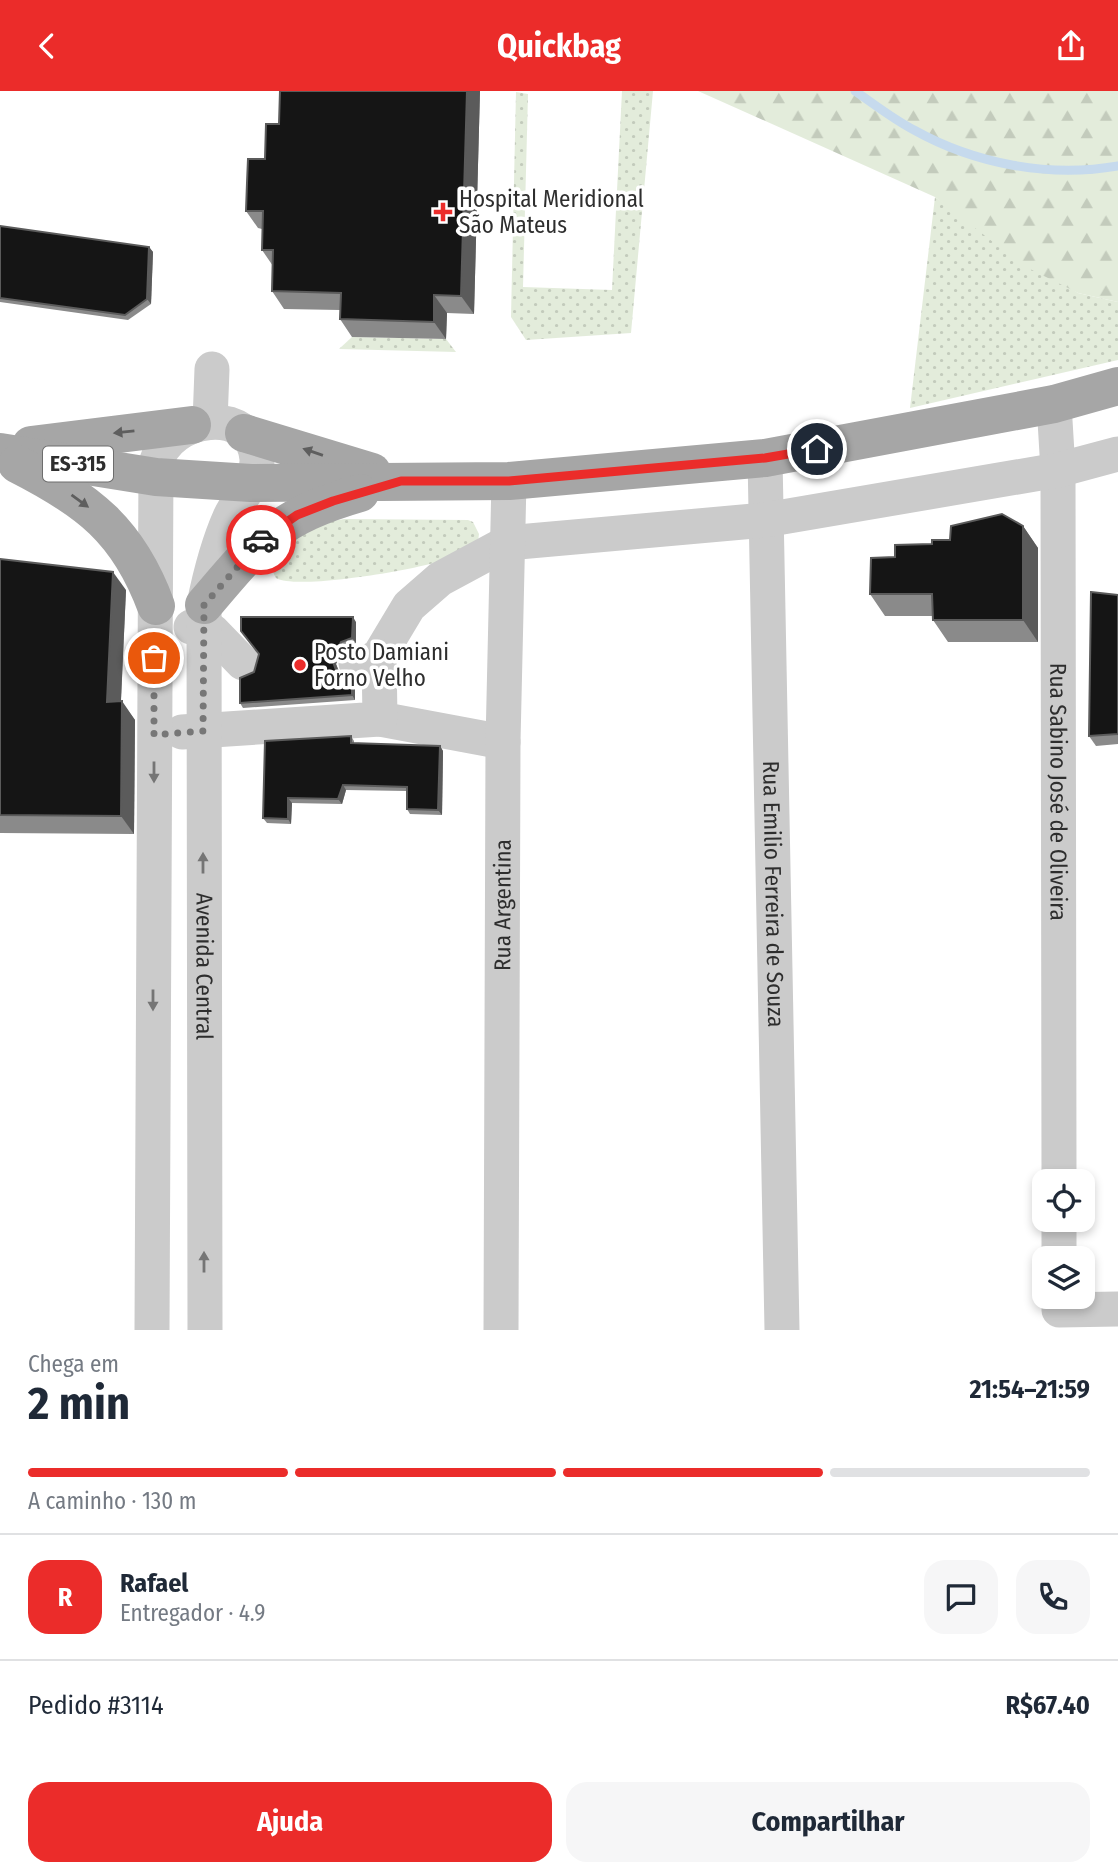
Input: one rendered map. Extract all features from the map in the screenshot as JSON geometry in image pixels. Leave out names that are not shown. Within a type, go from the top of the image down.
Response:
[{"type":"main road","name":"ES-315","points":[[0,452],[156,477],[251,483],[509,481],[765,458],[1054,404],[1118,386]]},
{"type":"main road","points":[[0,452],[215,427],[401,481]]},
{"type":"main road","points":[[0,452],[88,506],[125,544],[143,570],[155,617]]},
{"type":"main road","points":[[204,616],[268,533],[297,515],[333,501],[401,481]]},
{"type":"street","points":[[212,369],[215,427]]},
{"type":"street","name":"Rua Sabino José de Oliveira","points":[[1054,404],[1058,470],[1059,1169]]},
{"type":"street","points":[[152,1330],[156,477],[159,453],[164,443],[215,427]]},
{"type":"street","points":[[215,427],[257,458],[251,483]]},
{"type":"street","points":[[380,719],[367,659],[409,606],[424,592],[440,579],[507,543],[765,520],[1058,470],[1118,454]]},
{"type":"street","name":"Rua Emilio Ferreira de Souza","points":[[765,458],[782,1330]]},
{"type":"street","name":"Rua Argentina","points":[[501,1330],[503,743],[509,481]]},
{"type":"street","name":"Avenida Central","points":[[205,1330],[204,616],[219,545],[231,515],[251,483]]},
{"type":"street","points":[[155,617],[204,616],[212,631],[243,663]]},
{"type":"street","points":[[154,735],[380,719],[503,743]]},
{"type":"street","points":[[1059,1312],[1118,1309]]},
{"type":"green space","points":[[622,91],[653,91],[631,333],[526,340],[511,317],[516,92],[528,94],[523,287],[612,290]]},
{"type":"green space","points":[[698,91],[1118,91],[1118,302],[1078,293],[1024,266],[935,197]]},
{"type":"green space","points":[[935,197],[1078,293],[1118,302],[1118,360],[910,408]]},
{"type":"green space","points":[[352,337],[446,339],[456,352],[339,349]]},
{"type":"green space","points":[[344,519],[468,520],[473,522],[479,534],[478,542],[440,562],[364,577],[309,582],[276,578],[272,566],[282,545],[306,530]]},
{"type":"building","points":[[280,91],[467,91],[461,296],[434,295],[434,322],[340,319],[341,293],[272,291],[273,250],[262,250],[263,211],[246,211],[247,183],[248,159],[265,159],[266,124],[279,124]]},
{"type":"building","points":[[0,226],[149,247],[147,299],[125,315],[0,298]]},
{"type":"building","points":[[1002,514],[1023,526],[1023,620],[933,620],[932,594],[870,594],[871,558],[895,557],[895,545],[932,544],[932,540],[950,540],[951,526]]},
{"type":"building","points":[[0,559],[113,572],[107,702],[122,701],[121,816],[0,815]]},
{"type":"building","points":[[1091,592],[1118,595],[1118,734],[1089,736]]},
{"type":"building","name":"Posto Damiani Forno Velho","points":[[241,617],[353,617],[352,638],[341,642],[332,659],[336,670],[352,678],[352,695],[240,703],[240,678],[254,672],[259,654],[241,631]]},
{"type":"building","points":[[351,736],[351,743],[440,746],[438,810],[407,809],[407,787],[343,785],[338,799],[288,798],[288,819],[263,818],[265,741]]},
{"type":"waterway","points":[[855,91],[914,130],[962,152],[1039,169],[1118,166]]},
{"type":"way so far","points":[[154,658],[154,735],[203,731],[204,605],[261,540]]},
{"type":"place","name":"Hospital Meridional São Mateus","points":[[443,212]]},
{"type":"place","name":"Posto Damiani Forno Velho","points":[[300,665]]},
{"type":"route","points":[[261,540],[297,515],[333,501],[401,481],[509,481],[765,458],[817,449]]}]
